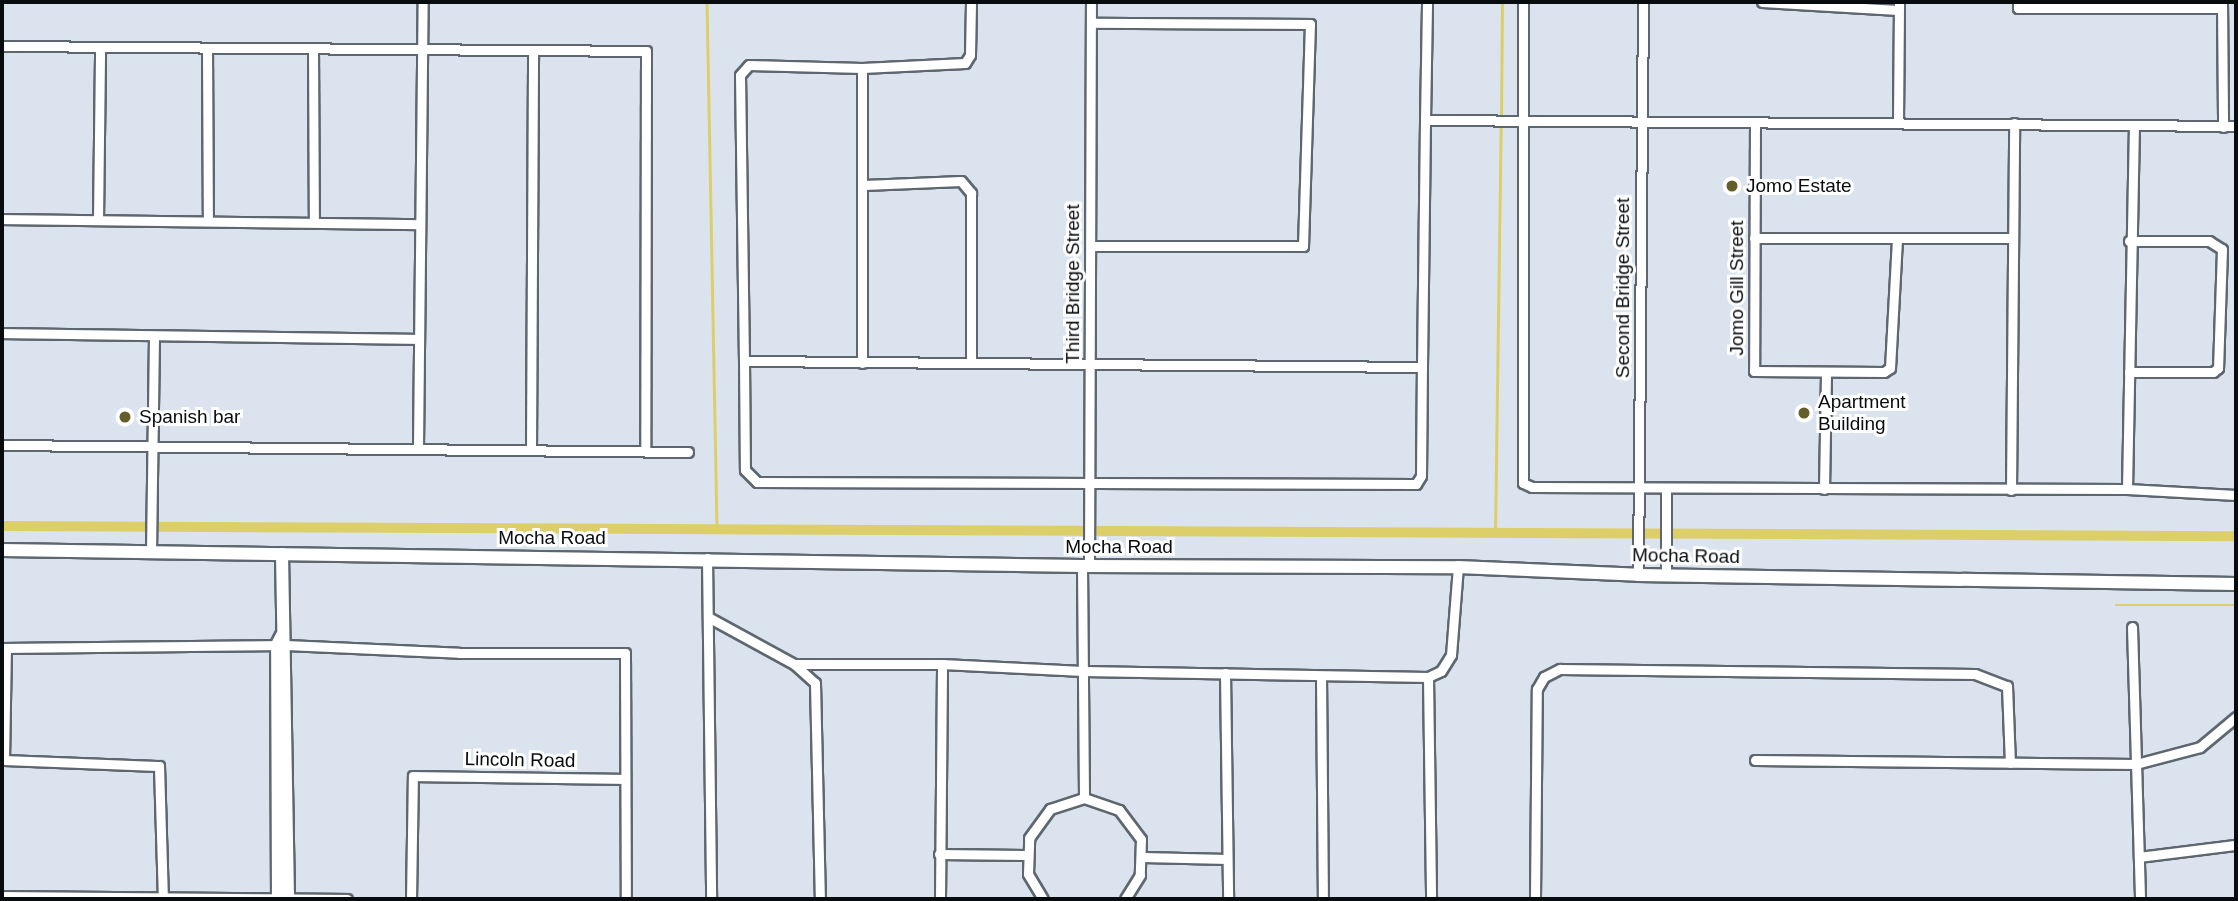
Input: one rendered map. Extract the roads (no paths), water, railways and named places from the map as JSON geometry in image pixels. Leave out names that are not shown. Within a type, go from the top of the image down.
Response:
[{"type":"street","points":[[418,447],[423,2]]},
{"type":"street","points":[[971,2],[970,55],[965,63],[862,68],[749,65],[740,75],[745,470],[757,482],[1089,486],[1416,484],[1420,477],[1427,2]]},
{"type":"street","name":"Third Bridge Street","points":[[1084,798],[1083,671],[1089,486],[1091,2]]},
{"type":"street","points":[[1523,2],[1523,483],[1532,487],[2127,489],[2236,495]]},
{"type":"street","name":"Second Bridge Street","points":[[1638,575],[1643,2]]},
{"type":"street","points":[[1762,2],[1898,6],[1898,121]]},
{"type":"street","points":[[2018,2],[2018,8],[2222,5],[2223,127]]},
{"type":"street","points":[[1091,23],[1310,24],[1303,246],[1091,246]]},
{"type":"street","points":[[2,46],[646,51],[645,451]]},
{"type":"street","points":[[98,220],[100,48]]},
{"type":"street","points":[[206,48],[208,221]]},
{"type":"street","points":[[313,49],[314,222]]},
{"type":"street","points":[[531,449],[533,51]]},
{"type":"street","points":[[862,68],[862,363]]},
{"type":"street","points":[[1425,120],[1898,121],[2236,127]]},
{"type":"street","name":"Jomo Gill Street","points":[[1755,122],[1754,371],[1826,372]]},
{"type":"street","points":[[2011,490],[2014,123]]},
{"type":"street","points":[[2127,489],[2129,241],[2134,127]]},
{"type":"street","points":[[864,186],[961,180],[971,193],[971,362]]},
{"type":"street","points":[[2,219],[421,224]]},
{"type":"street","points":[[1754,238],[2013,238]]},
{"type":"street","points":[[1824,489],[1826,372],[1884,372],[1890,368],[1897,238]]},
{"type":"street","points":[[2129,241],[2209,241],[2221,249],[2218,368],[2213,372],[2129,372]]},
{"type":"street","points":[[2,334],[419,339]]},
{"type":"street","points":[[151,546],[154,336]]},
{"type":"street","points":[[744,361],[1422,367]]},
{"type":"street","points":[[2,445],[418,447],[688,452]]},
{"type":"street","points":[[1665,488],[1666,575]]},
{"type":"street","name":"Mocha Road","points":[[2,550],[151,546],[282,554],[706,558],[1086,566],[1458,567],[1638,575],[2236,584]]},
{"type":"street","points":[[282,554],[283,899]]},
{"type":"street","points":[[706,558],[711,899]]},
{"type":"street","points":[[794,664],[942,664],[1083,671],[1429,677],[1441,671],[1451,655],[1458,567]]},
{"type":"street","points":[[708,617],[794,664],[810,676],[818,700],[820,899]]},
{"type":"street","points":[[2132,627],[2140,899]]},
{"type":"street","points":[[162,898],[159,766],[3,760],[4,648],[282,641],[459,653],[625,653],[626,899]]},
{"type":"street","points":[[940,899],[942,664]]},
{"type":"street","points":[[1535,899],[1537,689],[1544,677],[1560,669],[1975,674],[2007,687],[2010,764]]},
{"type":"street","points":[[1225,673],[1228,899]]},
{"type":"street","points":[[1321,676],[1323,899]]},
{"type":"street","points":[[1429,677],[1431,899]]},
{"type":"street","points":[[1755,760],[2136,764],[2200,747],[2236,717]]},
{"type":"street","name":"Lincoln Road","points":[[411,899],[413,776],[625,779]]},
{"type":"street","points":[[1043,899],[1031,883],[1025,855],[1032,830],[1043,815],[1066,801],[1084,798],[1111,805],[1126,816],[1137,831],[1143,858],[1137,884],[1125,899]]},
{"type":"street","points":[[2139,857],[2236,845]]},
{"type":"street","points":[[939,854],[1025,855]]},
{"type":"street","points":[[1143,858],[1227,859]]},
{"type":"street","points":[[2,895],[346,899]]},
{"type":"waterway","points":[[707,2],[717,529]]},
{"type":"waterway","points":[[1501,117],[1502,2]]},
{"type":"waterway","points":[[1495,534],[1501,124]]},
{"type":"waterway","points":[[2,526],[2236,536]]},
{"type":"waterway","points":[[2116,605],[2236,605]]},
{"type":"place","name":"Jomo Estate","points":[[1732,186]]},
{"type":"place","name":"Apartment Building","points":[[1804,413]]},
{"type":"place","name":"Spanish bar","points":[[125,417]]}]
